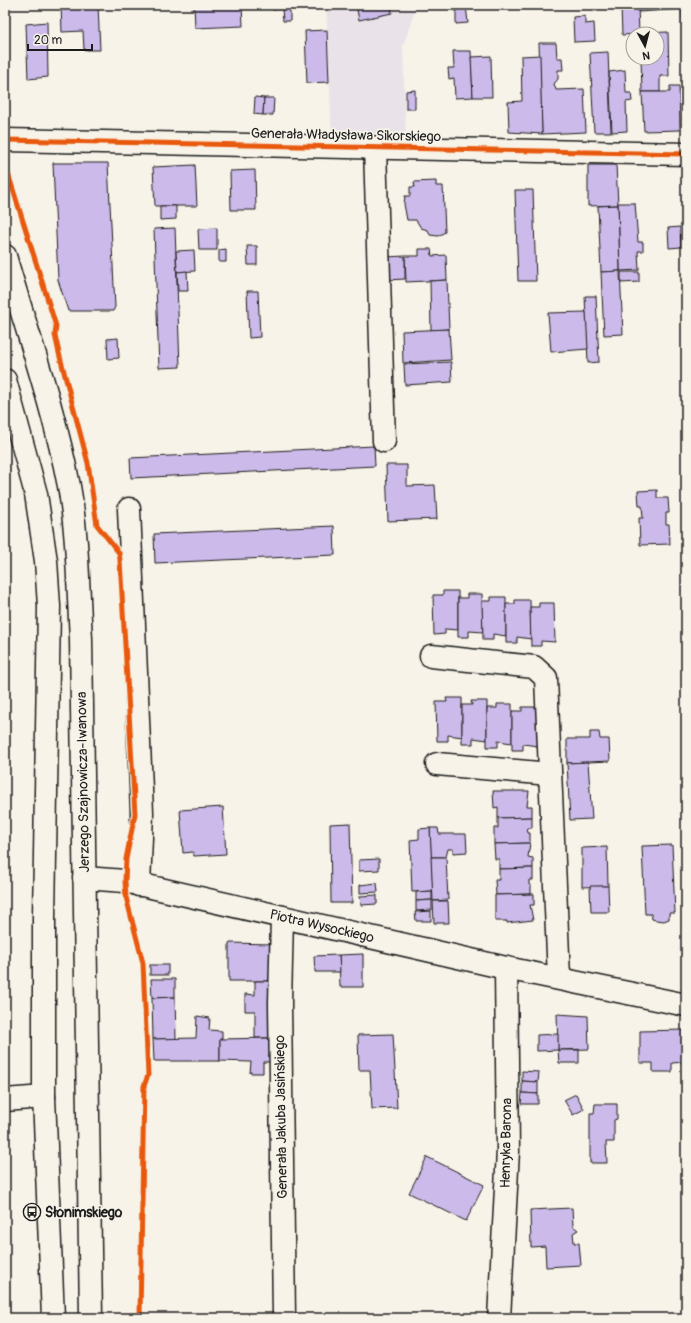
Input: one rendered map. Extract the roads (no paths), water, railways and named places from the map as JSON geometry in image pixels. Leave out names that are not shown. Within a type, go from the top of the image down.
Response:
[{"type":"street","name":"Generała Władysława Sikorskiego","points":[[5,140],[686,154]]},
{"type":"street","name":"Generała Władysława Sikorskiego","points":[[375,148],[384,441]]},
{"type":"street","name":"Jerzego Szajnowicza-Iwanowa","points":[[5,256],[50,407],[69,486],[76,555],[81,639],[91,1318]]},
{"type":"street","points":[[5,380],[36,494],[46,561],[49,606],[44,916],[44,1097],[53,1318]]},
{"type":"street","points":[[129,509],[142,813],[138,885]]},
{"type":"street","points":[[431,656],[534,666],[546,678],[559,978]]},
{"type":"street","points":[[437,764],[550,774]]},
{"type":"street","name":"Piotra Wysockiego","points":[[84,878],[116,880],[506,968],[686,1005]]},
{"type":"street","name":"Generała Jakuba Jasińskiego","points":[[282,917],[280,1003],[284,1318]]},
{"type":"street","name":"Henryka Barona","points":[[499,1318],[508,1151],[506,968]]},
{"type":"street","points":[[5,1100],[44,1097]]},
{"type":"place","name":"Słonimskiego","points":[[32,1212]]}]
